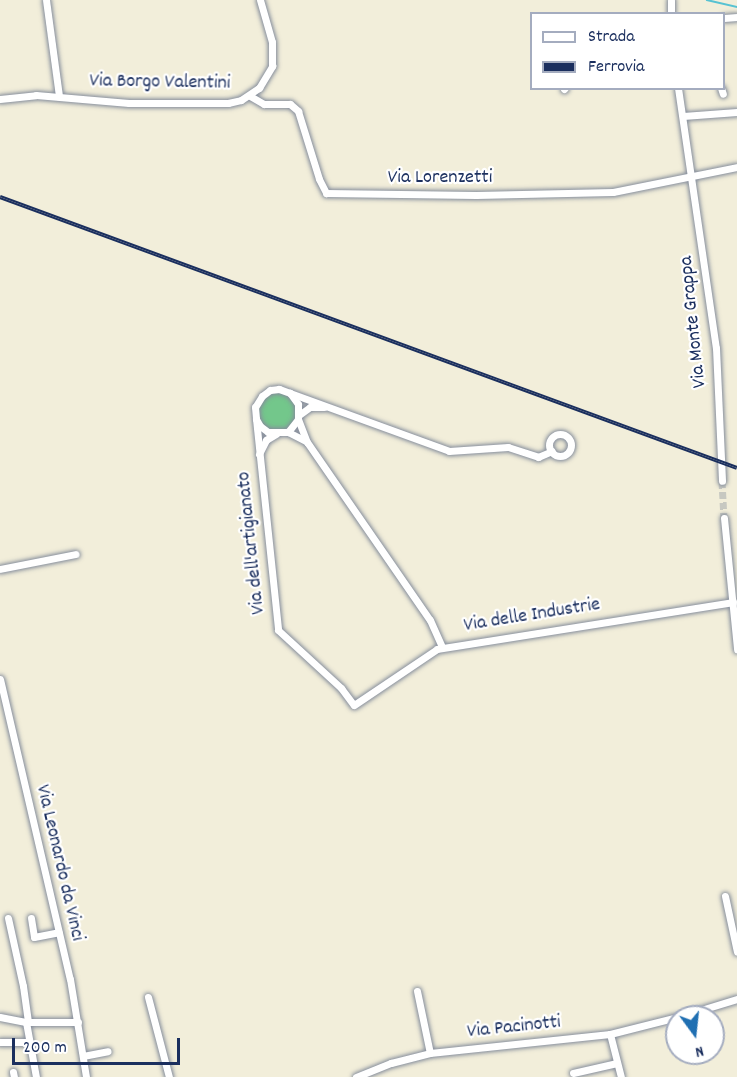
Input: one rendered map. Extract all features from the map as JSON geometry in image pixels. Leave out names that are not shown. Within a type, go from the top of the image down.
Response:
[{"type":"street","points":[[46,0],[59,96]]},
{"type":"street","name":"Via Borgo Valentini","points":[[0,99],[27,95],[129,103],[235,102],[250,96],[266,78],[273,57],[272,42],[260,0]]},
{"type":"street","name":"Via Monte Grappa","points":[[678,90],[716,348],[723,481]]},
{"type":"street","name":"Via Lorenzetti","points":[[250,96],[264,104],[290,104],[298,111],[318,179],[326,193],[476,195],[613,192],[633,190],[692,176]]},
{"type":"street","points":[[683,116],[737,112]]},
{"type":"street","points":[[692,176],[737,167]]},
{"type":"street","name":"Via dell'artigianato","points":[[290,393],[279,389],[265,393],[255,407],[278,630],[341,688],[354,705]]},
{"type":"street","points":[[290,393],[449,452],[508,447],[538,457],[552,451]]},
{"type":"street","points":[[290,393],[298,404],[299,417],[307,442],[430,620],[442,647]]},
{"type":"street","points":[[288,432],[310,407],[330,407]]},
{"type":"street","points":[[256,420],[263,429],[276,434],[288,432],[307,442]]},
{"type":"street","name":"Via dell'artigianato","points":[[259,454],[266,440],[276,434]]},
{"type":"street","points":[[724,518],[737,649]]},
{"type":"street","points":[[0,569],[76,554]]},
{"type":"street","name":"Via delle Industrie","points":[[354,705],[428,653],[442,647],[733,602]]},
{"type":"street","name":"Via Leonardo da Vinci","points":[[0,679],[59,932],[78,1022],[86,1077]]},
{"type":"street","points":[[725,897],[737,952]]},
{"type":"street","points":[[8,918],[23,986],[36,1077]]},
{"type":"street","points":[[31,918],[34,937],[59,932]]},
{"type":"street","points":[[417,991],[430,1053]]},
{"type":"street","points":[[148,997],[169,1077]]},
{"type":"street","name":"Via Pacinotti","points":[[717,1005],[737,999]]},
{"type":"street","points":[[0,1017],[27,1022],[78,1022]]},
{"type":"street","name":"Via Pacinotti","points":[[356,1077],[391,1063],[430,1053],[610,1034],[665,1020]]},
{"type":"street","points":[[610,1034],[621,1077]]},
{"type":"street","points":[[0,1042],[29,1039],[39,1035]]},
{"type":"street","points":[[83,1056],[108,1051]]},
{"type":"street","points":[[573,1073],[617,1063]]},
{"type":"green space","points":[[277,393],[290,399],[296,412],[290,425],[277,431],[264,425],[258,412],[264,399]]},
{"type":"waterway","points":[[707,0],[737,7]]},
{"type":"tunnel","points":[[722,481],[724,518]]},
{"type":"railway","points":[[0,197],[737,468]]}]
